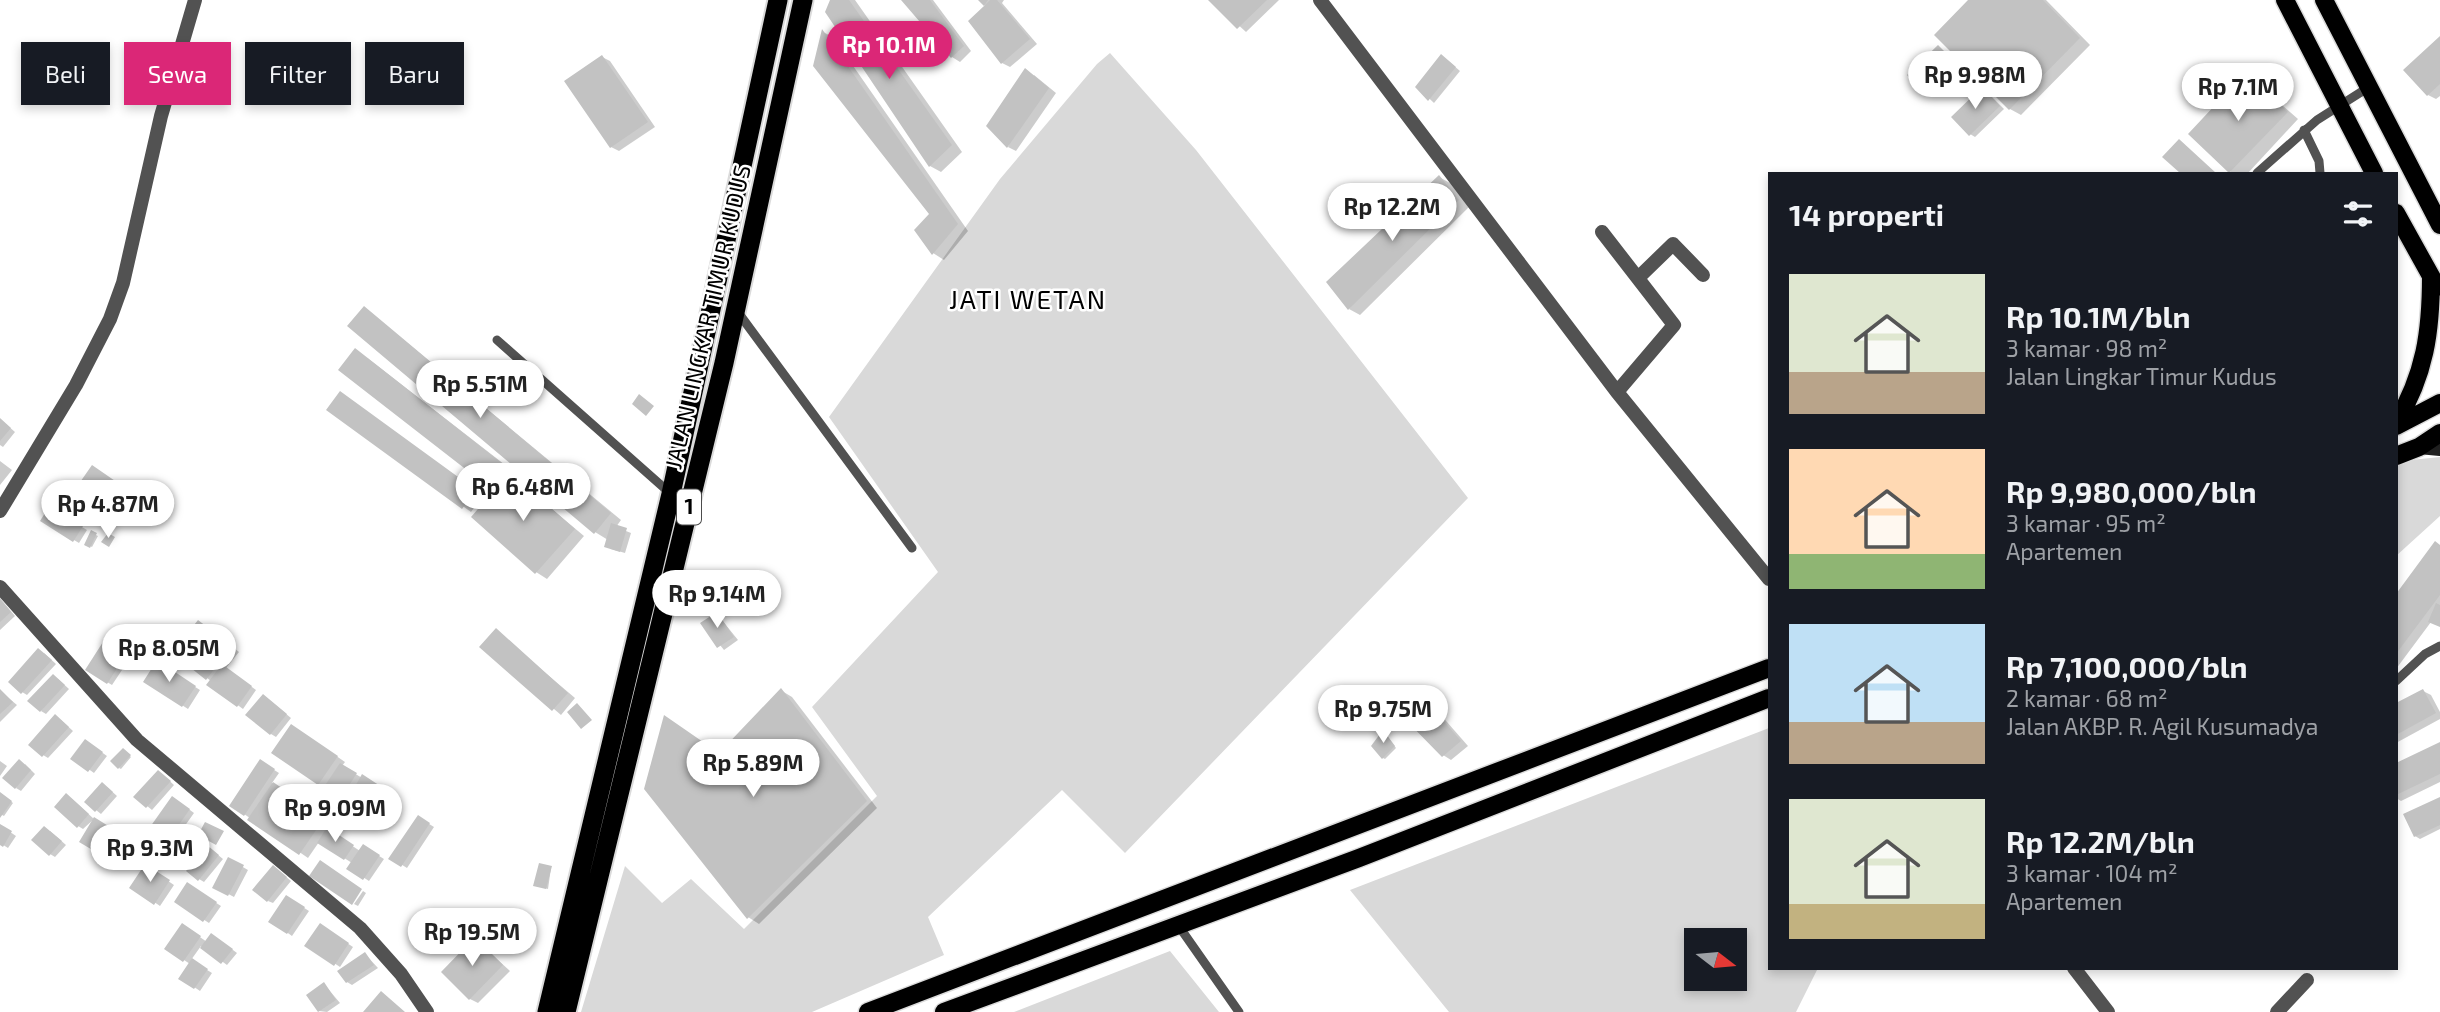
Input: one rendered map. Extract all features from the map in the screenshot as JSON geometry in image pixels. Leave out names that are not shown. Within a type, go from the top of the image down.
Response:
[{"type":"highway","name":"JALAN LINGKAR TIMUR KUDUS","points":[[547,1012],[671,494],[778,0]]},
{"type":"highway","name":"JALAN LINGKAR TIMUR KUDUS","points":[[566,1012],[736,310],[803,0]]},
{"type":"main road","points":[[2285,0],[2373,172]]},
{"type":"main road","points":[[2324,0],[2440,225]]},
{"type":"main road","points":[[2398,217],[2440,293]]},
{"type":"main road","points":[[2398,420],[2422,368],[2431,328],[2431,276]]},
{"type":"main road","points":[[2398,423],[2440,403]]},
{"type":"main road","points":[[2398,455],[2419,447],[2440,433]]},
{"type":"main road","points":[[2419,447],[2440,449]]},
{"type":"main road","points":[[868,1012],[1768,668]]},
{"type":"main road","points":[[944,1012],[1768,698]]},
{"type":"street","points":[[0,510],[82,374],[110,319],[123,283],[161,116],[195,0]]},
{"type":"street","points":[[1320,0],[1617,392],[1768,578]]},
{"type":"street","points":[[1602,232],[1674,325],[1617,392]]},
{"type":"street","points":[[1638,278],[1673,244],[1703,275]]},
{"type":"street","points":[[0,587],[137,740],[360,928],[401,974],[427,1012]]},
{"type":"street","points":[[2076,970],[2108,1012]]},
{"type":"street","points":[[2277,1012],[2307,980]]},
{"type":"lane","points":[[2258,172],[2304,130],[2339,104],[2369,87]]},
{"type":"lane","points":[[2304,130],[2319,161],[2320,172]]},
{"type":"lane","points":[[736,310],[912,548]]},
{"type":"lane","points":[[498,340],[671,494]]},
{"type":"lane","points":[[2398,679],[2425,654],[2440,646]]},
{"type":"lane","points":[[1178,925],[1239,1012]]},
{"type":"shaded area","points":[[1110,53],[1196,150],[1468,498],[1125,853],[1062,790],[928,917],[944,955],[812,1012],[581,1012],[625,866],[662,903],[691,879],[744,929],[877,796],[812,707],[938,572],[829,417],[1000,179],[1097,64]]},
{"type":"shaded area","points":[[2440,457],[2440,516],[2398,554],[2398,465],[2411,460]]},
{"type":"shaded area","points":[[1768,728],[1768,970],[1817,970],[1796,1012],[1449,1012],[1350,890]]},
{"type":"shaded area","points":[[1170,951],[1219,1012],[1014,1012]]},
{"type":"building","points":[[830,0],[849,0],[952,145],[929,167],[825,12]]},
{"type":"building","points":[[901,0],[930,0],[964,46],[951,58]]},
{"type":"building","points":[[990,0],[997,0],[1030,39],[1001,64],[968,21]]},
{"type":"building","points":[[1208,0],[1267,0],[1237,29]]},
{"type":"building","points":[[1968,0],[2043,0],[2080,38],[2009,110],[1934,35]]},
{"type":"building","points":[[822,29],[958,224],[932,255],[914,230],[929,214],[813,66]]},
{"type":"building","points":[[2440,36],[2440,84],[2427,96],[2403,70]]},
{"type":"building","points":[[1938,45],[1956,63],[1925,93],[1907,75]]},
{"type":"building","points":[[1441,54],[1456,67],[1428,101],[1415,87]]},
{"type":"building","points":[[602,55],[648,122],[610,148],[564,81]]},
{"type":"building","points":[[1025,68],[1049,88],[1007,148],[986,126]]},
{"type":"building","points":[[2246,72],[2288,112],[2230,172],[2188,134]]},
{"type":"building","points":[[1982,87],[2000,106],[1969,136],[1951,117]]},
{"type":"building","points":[[2179,139],[2215,172],[2179,172],[2162,157]]},
{"type":"building","points":[[1439,175],[1459,200],[1348,310],[1326,282]]},
{"type":"building","points":[[364,306],[611,513],[594,534],[347,326]]},
{"type":"building","points":[[355,348],[503,464],[486,485],[338,370]]},
{"type":"building","points":[[340,391],[476,490],[462,509],[326,410]]},
{"type":"building","points":[[639,394],[654,406],[646,416],[632,404]]},
{"type":"building","points":[[0,418],[11,428],[0,441]]},
{"type":"building","points":[[92,465],[134,494],[118,517],[76,488]]},
{"type":"building","points":[[510,472],[575,529],[535,574],[471,517]]},
{"type":"building","points":[[50,505],[83,526],[73,542],[40,521]]},
{"type":"building","points":[[611,523],[627,528],[620,552],[604,547]]},
{"type":"building","points":[[91,530],[97,533],[90,548],[84,545]]},
{"type":"building","points":[[108,533],[115,537],[109,547],[101,542]]},
{"type":"building","points":[[2435,541],[2440,545],[2440,595],[2398,651],[2398,591]]},
{"type":"building","points":[[0,599],[11,612],[0,622]]},
{"type":"building","points":[[2436,603],[2440,605],[2440,627],[2428,622]]},
{"type":"building","points":[[717,612],[734,637],[717,648],[700,623]]},
{"type":"building","points":[[198,620],[232,646],[206,680],[172,653]]},
{"type":"building","points":[[496,628],[568,693],[552,711],[479,647]]},
{"type":"building","points":[[164,629],[172,632],[163,653],[155,649]]},
{"type":"building","points":[[110,631],[132,645],[107,684],[85,670]]},
{"type":"building","points":[[38,648],[52,660],[21,694],[8,682]]},
{"type":"building","points":[[157,660],[196,686],[182,707],[143,682]]},
{"type":"building","points":[[222,664],[252,686],[237,707],[206,685]]},
{"type":"building","points":[[53,674],[65,685],[40,712],[27,701]]},
{"type":"building","points":[[781,688],[867,801],[747,919],[644,789],[664,715],[719,753]]},
{"type":"building","points":[[0,689],[13,702],[0,714]]},
{"type":"building","points":[[2423,689],[2436,713],[2398,734],[2398,702]]},
{"type":"building","points":[[1418,691],[1461,741],[1442,757],[1398,712]]},
{"type":"building","points":[[263,694],[287,714],[270,735],[245,715]]},
{"type":"building","points":[[577,703],[592,720],[581,729],[567,712]]},
{"type":"building","points":[[55,714],[69,727],[42,757],[28,745]]},
{"type":"building","points":[[291,724],[338,756],[318,785],[271,753]]},
{"type":"building","points":[[1383,730],[1395,746],[1382,759],[1371,746]]},
{"type":"building","points":[[85,739],[103,752],[88,772],[70,759]]},
{"type":"building","points":[[2440,742],[2440,774],[2398,794],[2398,762]]},
{"type":"building","points":[[123,748],[131,755],[118,769],[110,761]]},
{"type":"building","points":[[19,759],[31,770],[15,789],[2,778]]},
{"type":"building","points":[[260,759],[275,769],[244,816],[229,806]]},
{"type":"building","points":[[340,763],[357,773],[339,801],[322,790]]},
{"type":"building","points":[[158,770],[171,781],[146,808],[133,797]]},
{"type":"building","points":[[362,774],[397,797],[376,827],[344,806]]},
{"type":"building","points":[[102,782],[113,792],[95,812],[84,802]]},
{"type":"building","points":[[273,782],[325,817],[299,855],[247,820]]},
{"type":"building","points":[[0,792],[12,801],[0,818]]},
{"type":"building","points":[[66,793],[89,814],[77,828],[54,807]]},
{"type":"building","points":[[172,796],[190,809],[156,857],[138,844]]},
{"type":"building","points":[[2440,797],[2440,825],[2414,837],[2403,814]]},
{"type":"building","points":[[418,815],[430,823],[401,867],[388,859]]},
{"type":"building","points":[[94,817],[121,834],[106,858],[79,842]]},
{"type":"building","points":[[205,822],[224,831],[216,845],[198,835]]},
{"type":"building","points":[[0,824],[12,831],[3,847],[0,845]]},
{"type":"building","points":[[44,826],[62,841],[49,856],[31,840]]},
{"type":"building","points":[[327,827],[354,845],[344,860],[317,843]]},
{"type":"building","points":[[363,844],[380,855],[363,880],[346,869]]},
{"type":"building","points":[[207,845],[219,855],[198,881],[186,871]]},
{"type":"building","points":[[228,857],[244,865],[228,896],[212,888]]},
{"type":"building","points":[[320,860],[362,889],[352,905],[309,876]]},
{"type":"building","points":[[539,863],[552,866],[546,889],[533,886]]},
{"type":"building","points":[[145,864],[170,880],[154,905],[129,888]]},
{"type":"building","points":[[273,865],[287,877],[267,902],[252,890]]},
{"type":"building","points":[[187,882],[217,902],[203,922],[174,902]]},
{"type":"building","points":[[286,895],[305,907],[287,934],[268,922]]},
{"type":"building","points":[[182,923],[201,936],[183,962],[164,949]]},
{"type":"building","points":[[320,923],[349,943],[334,966],[304,946]]},
{"type":"building","points":[[211,933],[233,949],[221,964],[200,948]]},
{"type":"building","points":[[475,937],[503,965],[469,1000],[441,972]]},
{"type":"building","points":[[365,952],[374,965],[346,983],[337,971]]},
{"type":"building","points":[[192,958],[208,969],[194,989],[178,979]]},
{"type":"building","points":[[324,982],[336,1000],[318,1012],[306,995]]},
{"type":"building","points":[[381,991],[405,1012],[363,1012]]},
{"type":"district","name":"JATI WETAN","points":[[1028,300]]}]
